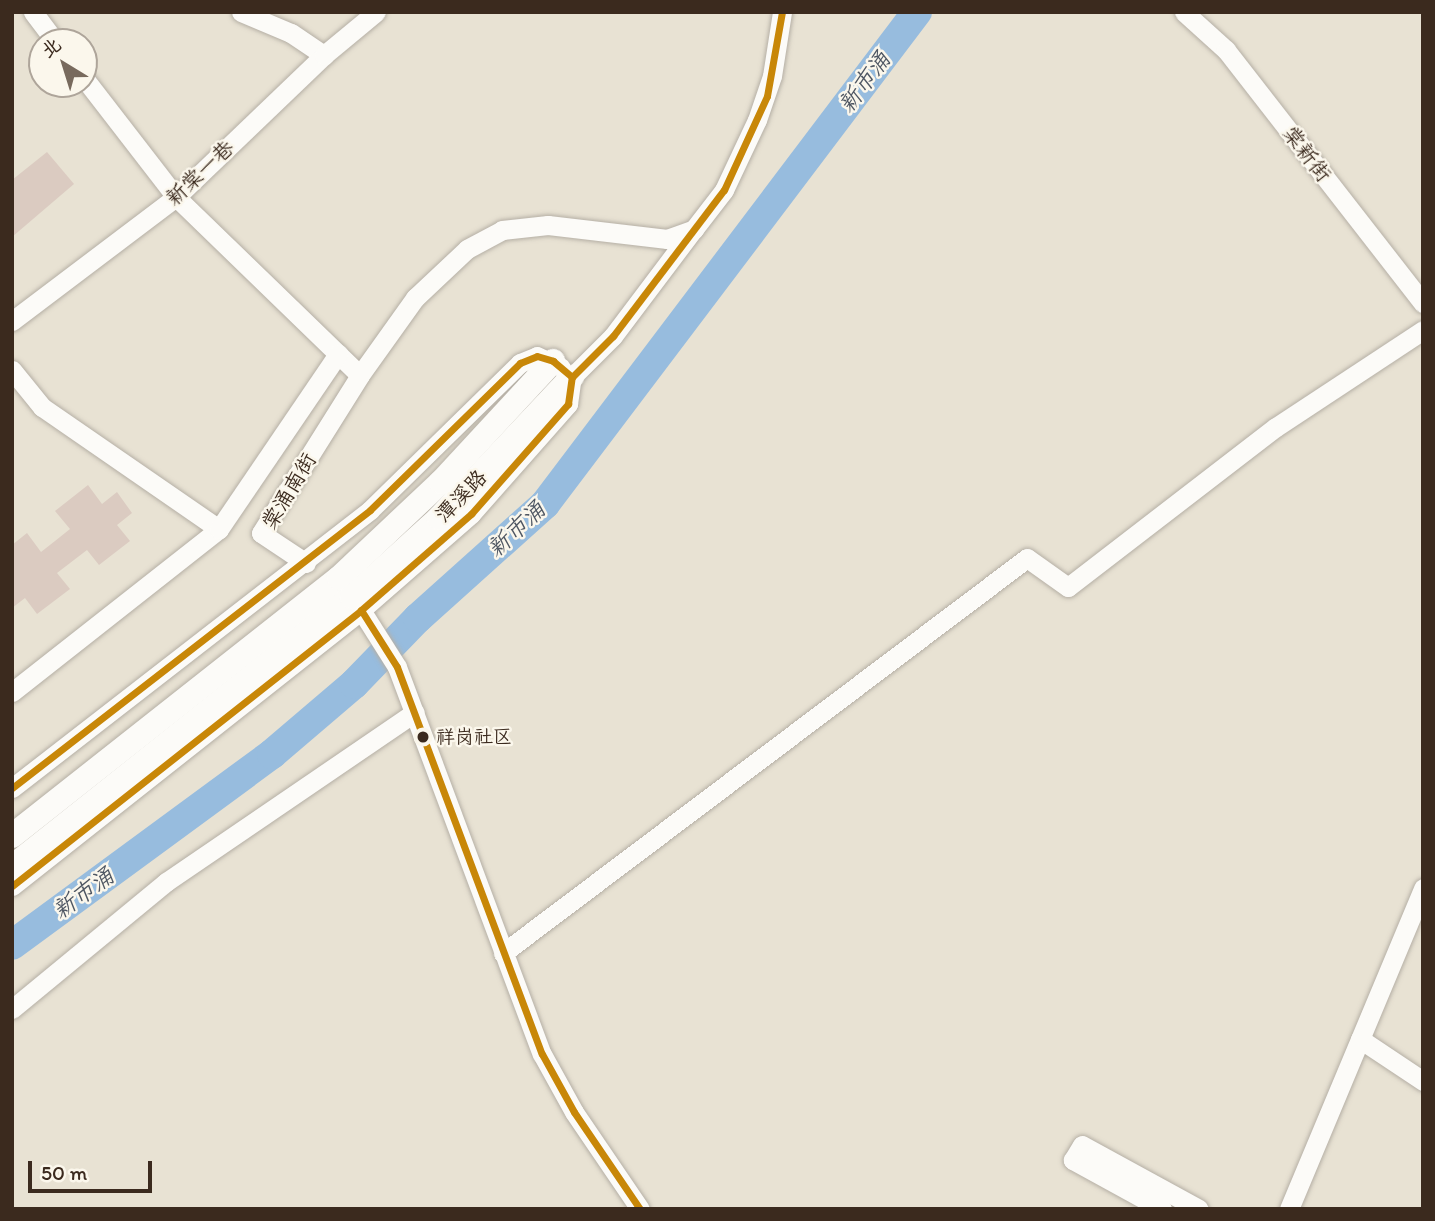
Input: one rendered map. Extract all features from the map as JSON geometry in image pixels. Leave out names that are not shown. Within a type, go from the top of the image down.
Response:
[{"type":"main road","name":"潭溪路","points":[[12,836],[338,578],[441,482],[553,361]]},
{"type":"main road","name":"潭溪路","points":[[12,867],[352,597],[439,518],[572,377]]},
{"type":"street","points":[[33,12],[45,28]]},
{"type":"street","points":[[241,12],[291,33],[324,55]]},
{"type":"street","name":"新棠一巷","points":[[12,321],[176,197],[324,55],[376,12]]},
{"type":"street","points":[[12,886],[361,610],[471,514],[532,448],[568,404],[572,377],[613,337],[724,190],[757,120],[772,76],[782,12]]},
{"type":"street","name":"棠新街","points":[[1184,12],[1226,50],[1423,303]]},
{"type":"street","points":[[98,96],[176,197],[360,374]]},
{"type":"street","name":"棠涌南街","points":[[306,563],[261,533],[360,374],[434,277],[467,248],[502,230],[548,225],[667,239],[694,229]]},
{"type":"street","points":[[503,953],[1027,558],[1068,587],[1276,427],[1423,330]]},
{"type":"street","points":[[12,692],[219,529],[338,354]]},
{"type":"street","points":[[12,788],[306,563],[370,510],[520,363],[537,356],[553,361],[572,377]]},
{"type":"street","points":[[12,370],[42,407],[219,529]]},
{"type":"street","points":[[361,610],[375,637],[397,667],[503,953],[560,1088],[640,1209]]},
{"type":"street","points":[[12,1009],[166,882],[415,712]]},
{"type":"street","points":[[1289,1209],[1423,888]]},
{"type":"street","points":[[1360,1039],[1423,1081]]},
{"type":"street","points":[[1162,1209],[1073,1160],[1082,1145],[1199,1209]]},
{"type":"building","points":[[47,152],[74,184],[12,237],[12,180]]},
{"type":"building","points":[[88,485],[102,504],[117,492],[132,513],[117,525],[130,541],[99,565],[87,550],[57,573],[70,589],[37,614],[25,598],[12,608],[12,545],[27,533],[41,552],[55,541],[70,529],[55,511]]},
{"type":"waterway","name":"新市涌","points":[[12,945],[272,754],[354,684],[418,618],[545,504],[917,12]]},
{"type":"transit line","points":[[572,377],[613,336],[724,190],[767,96],[782,12]]},
{"type":"transit line","points":[[12,788],[370,510],[520,363],[537,356],[553,361],[572,377]]},
{"type":"transit line","points":[[12,886],[361,610],[471,514],[568,404],[572,377]]},
{"type":"transit line","points":[[361,610],[397,667],[542,1054],[574,1112],[640,1209]]},
{"type":"place","name":"祥岗社区","points":[[423,737]]}]
